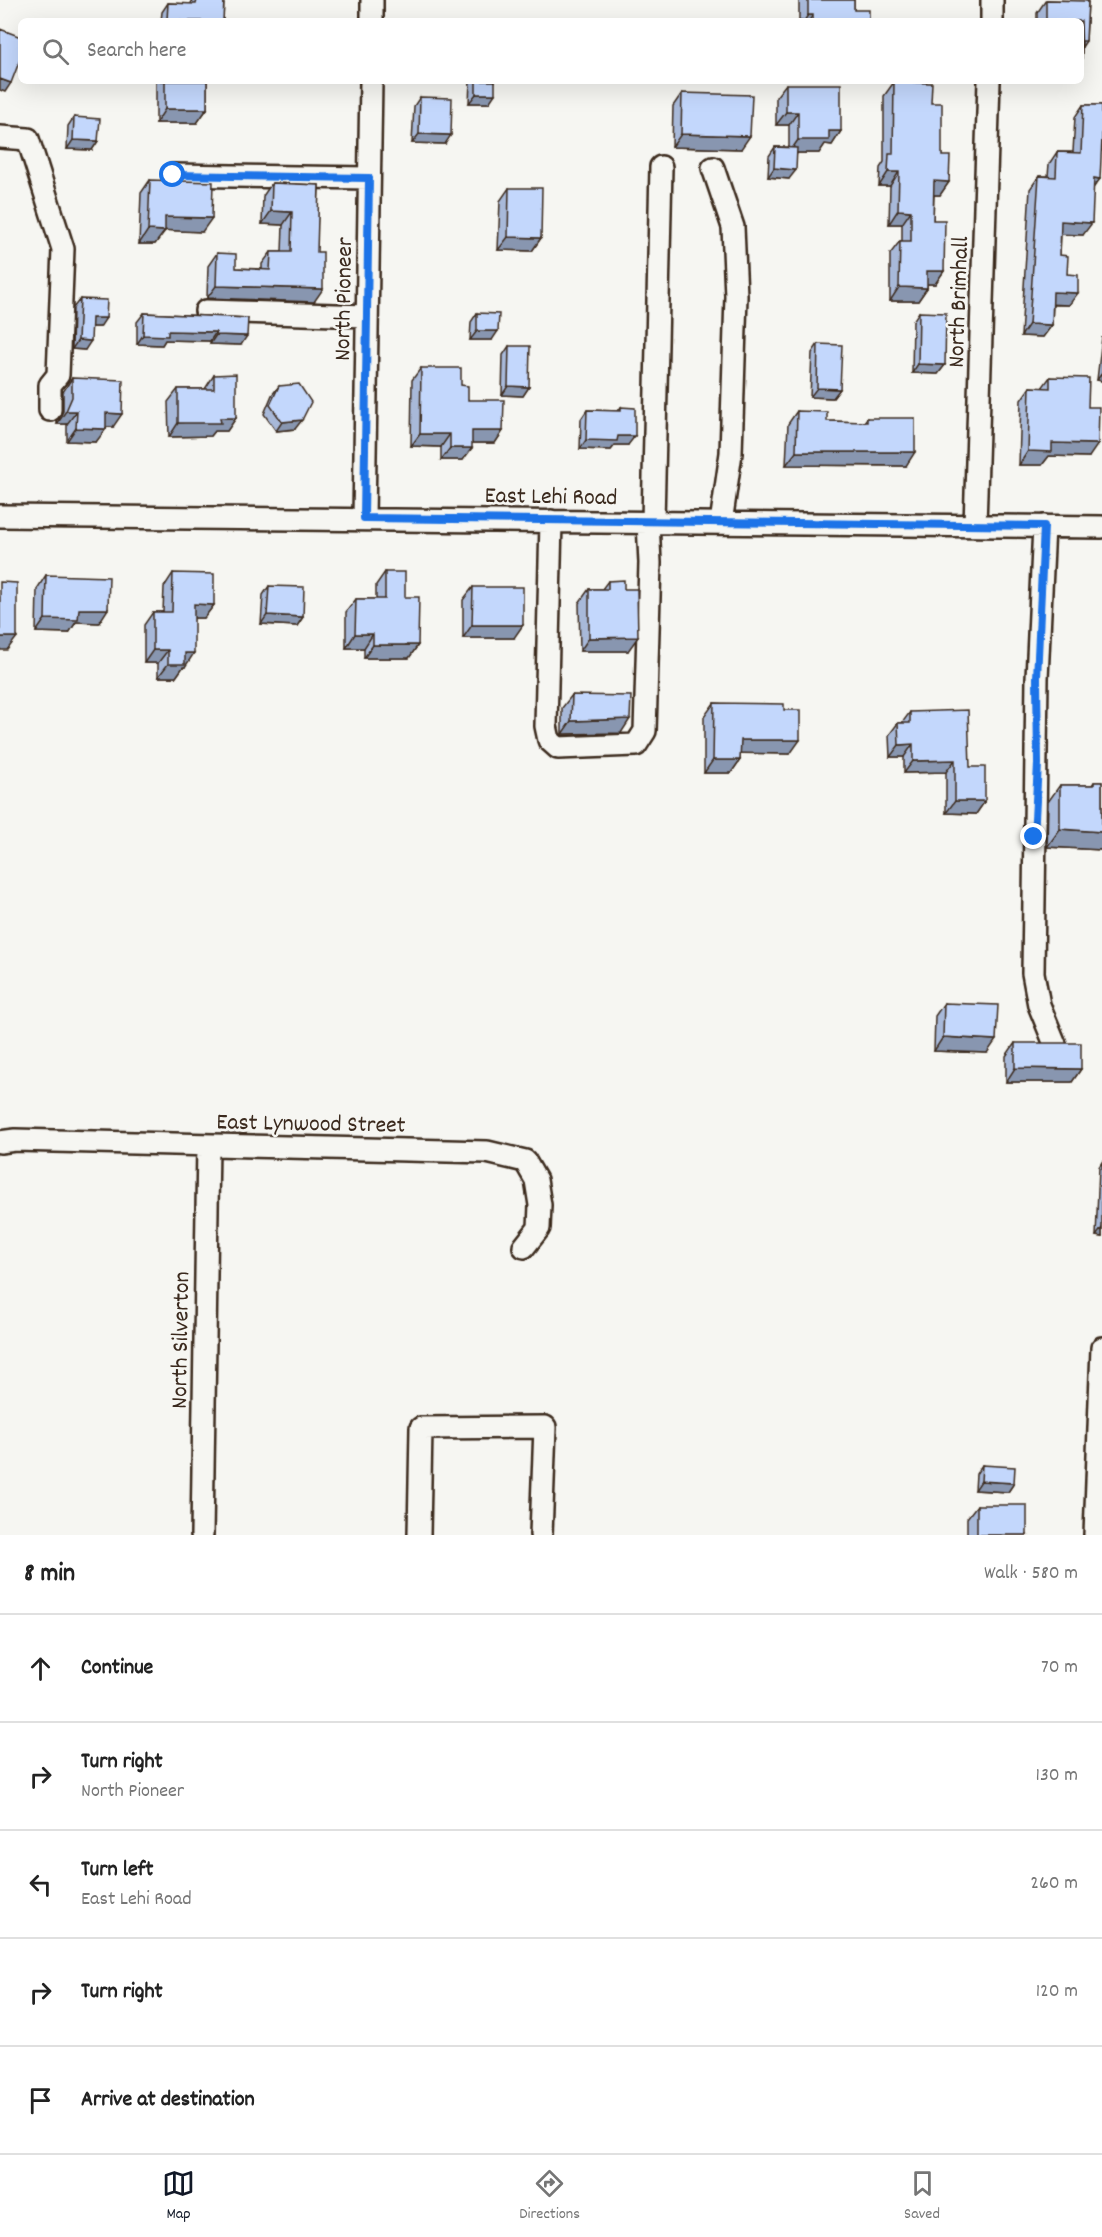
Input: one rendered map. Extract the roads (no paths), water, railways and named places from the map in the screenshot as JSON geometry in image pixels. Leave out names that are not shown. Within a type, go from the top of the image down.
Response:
[{"type":"street","points":[[372,0],[372,18]]},
{"type":"street","points":[[992,0],[992,18]]},
{"type":"street","name":"North Pioneer","points":[[364,518],[371,84]]},
{"type":"street","name":"North Brimhall","points":[[975,525],[990,84]]},
{"type":"street","points":[[0,138],[28,139],[63,249],[58,375],[50,385],[50,410]]},
{"type":"street","points":[[551,521],[546,726],[549,740],[558,748],[636,745],[645,731],[661,167]]},
{"type":"street","points":[[713,168],[733,227],[736,296],[731,453],[721,523]]},
{"type":"street","points":[[173,175],[369,178]]},
{"type":"street","points":[[206,311],[367,316]]},
{"type":"street","name":"East Lehi Road","points":[[0,516],[1102,527]]},
{"type":"street","points":[[1044,526],[1037,678],[1033,973],[1039,1005],[1055,1044]]},
{"type":"street","name":"East Lynwood Street","points":[[0,1142],[15,1140],[488,1152],[525,1161],[536,1180],[539,1228],[524,1247]]},
{"type":"street","name":"North Silverton","points":[[202,1535],[208,1145]]},
{"type":"street","points":[[1095,1535],[1102,1348]]},
{"type":"street","points":[[418,1535],[421,1428],[545,1427],[540,1535]]}]
